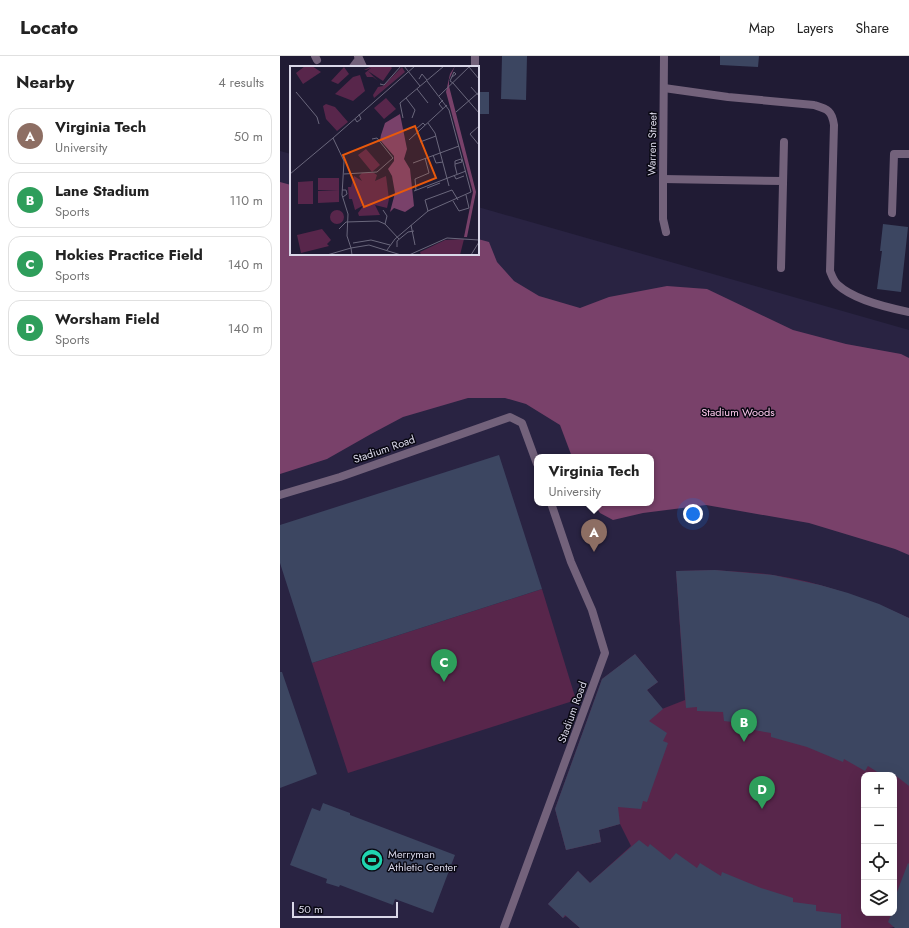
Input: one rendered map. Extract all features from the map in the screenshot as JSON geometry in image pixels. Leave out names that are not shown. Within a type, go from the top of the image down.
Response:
[{"type":"street","name":"Warren Street","points":[[664,56],[663,219],[666,232]]},
{"type":"street","points":[[354,66],[359,57]]},
{"type":"street","points":[[664,88],[728,97],[814,105],[825,108],[831,112],[834,125],[830,271],[836,284],[851,293],[890,308],[909,312]]},
{"type":"street","points":[[781,268],[784,142]]},
{"type":"street","points":[[892,213],[894,154],[909,154]]},
{"type":"street","points":[[663,179],[783,181]]},
{"type":"street","name":"Stadium Road","points":[[280,496],[510,417],[522,423],[534,456]]},
{"type":"street","name":"Stadium Road","points":[[504,928],[605,653],[592,610],[572,562],[552,506]]},
{"type":"shaded area","points":[[280,151],[290,154],[290,255],[479,255],[479,207],[909,330],[909,928],[280,928]]},
{"type":"shaded area","points":[[715,570],[759,573],[791,578],[825,586],[876,604],[909,618],[909,928],[580,928],[566,916],[563,918],[548,904],[578,871],[590,883],[631,846],[620,824],[599,830],[601,842],[566,850],[555,809],[602,679],[635,654],[658,682],[647,690],[662,709],[685,700],[676,571]]},
{"type":"shaded area","points":[[542,589],[576,700],[348,773],[312,663]]},
{"type":"green space","name":"Stadium Woods","points":[[280,182],[290,185],[290,255],[479,255],[479,239],[489,242],[497,262],[514,281],[539,296],[580,308],[609,297],[667,286],[707,289],[793,330],[846,344],[901,354],[909,358],[909,555],[895,549],[809,523],[706,505],[643,513],[613,520],[600,513],[595,506],[654,506],[654,454],[571,454],[560,425],[526,404],[505,398],[468,398],[403,417],[327,459],[280,474]]},
{"type":"building","points":[[502,56],[527,56],[526,100],[501,99]]},
{"type":"building","points":[[720,56],[759,56],[758,67],[720,65]]},
{"type":"building","points":[[479,92],[489,92],[489,114],[479,114]]},
{"type":"building","points":[[883,224],[908,227],[901,292],[877,289],[882,251],[880,251]]},
{"type":"building","points":[[499,455],[542,589],[312,663],[280,563],[280,525]]},
{"type":"building","points":[[715,570],[773,575],[820,585],[848,593],[879,604],[909,618],[909,786],[897,777],[897,772],[877,772],[868,766],[865,771],[844,759],[843,762],[807,747],[771,737],[771,733],[748,729],[748,724],[724,721],[723,712],[697,711],[697,707],[686,708],[676,571]]},
{"type":"building","points":[[635,654],[658,682],[647,690],[663,709],[649,721],[667,733],[663,741],[668,743],[647,802],[643,801],[641,809],[618,807],[620,824],[599,830],[601,842],[566,850],[555,809],[602,679]]},
{"type":"building","points":[[280,672],[282,672],[317,774],[280,788]]},
{"type":"building","name":"Merryman Athletic Center","points":[[323,803],[350,813],[350,815],[455,855],[433,913],[395,899],[393,905],[340,885],[339,887],[326,883],[327,879],[290,865],[312,808],[320,811]]},
{"type":"building","points":[[639,840],[648,847],[650,844],[670,860],[676,853],[697,868],[700,863],[721,876],[722,872],[761,888],[793,898],[793,902],[816,905],[816,911],[841,914],[841,928],[580,928],[565,915],[563,918],[548,904],[578,871],[590,883]]},
{"type":"building","points":[[908,863],[909,928],[895,928],[888,922],[891,916],[897,916],[897,892]]},
{"type":"place","name":"Virginia Tech","points":[[594,552]]},
{"type":"place","name":"Hokies Practice Field","points":[[444,682]]},
{"type":"place","name":"Lane Stadium","points":[[744,742]]},
{"type":"place","name":"Worsham Field","points":[[762,809]]},
{"type":"place","name":"Merryman Athletic Center","points":[[372,860]]}]
